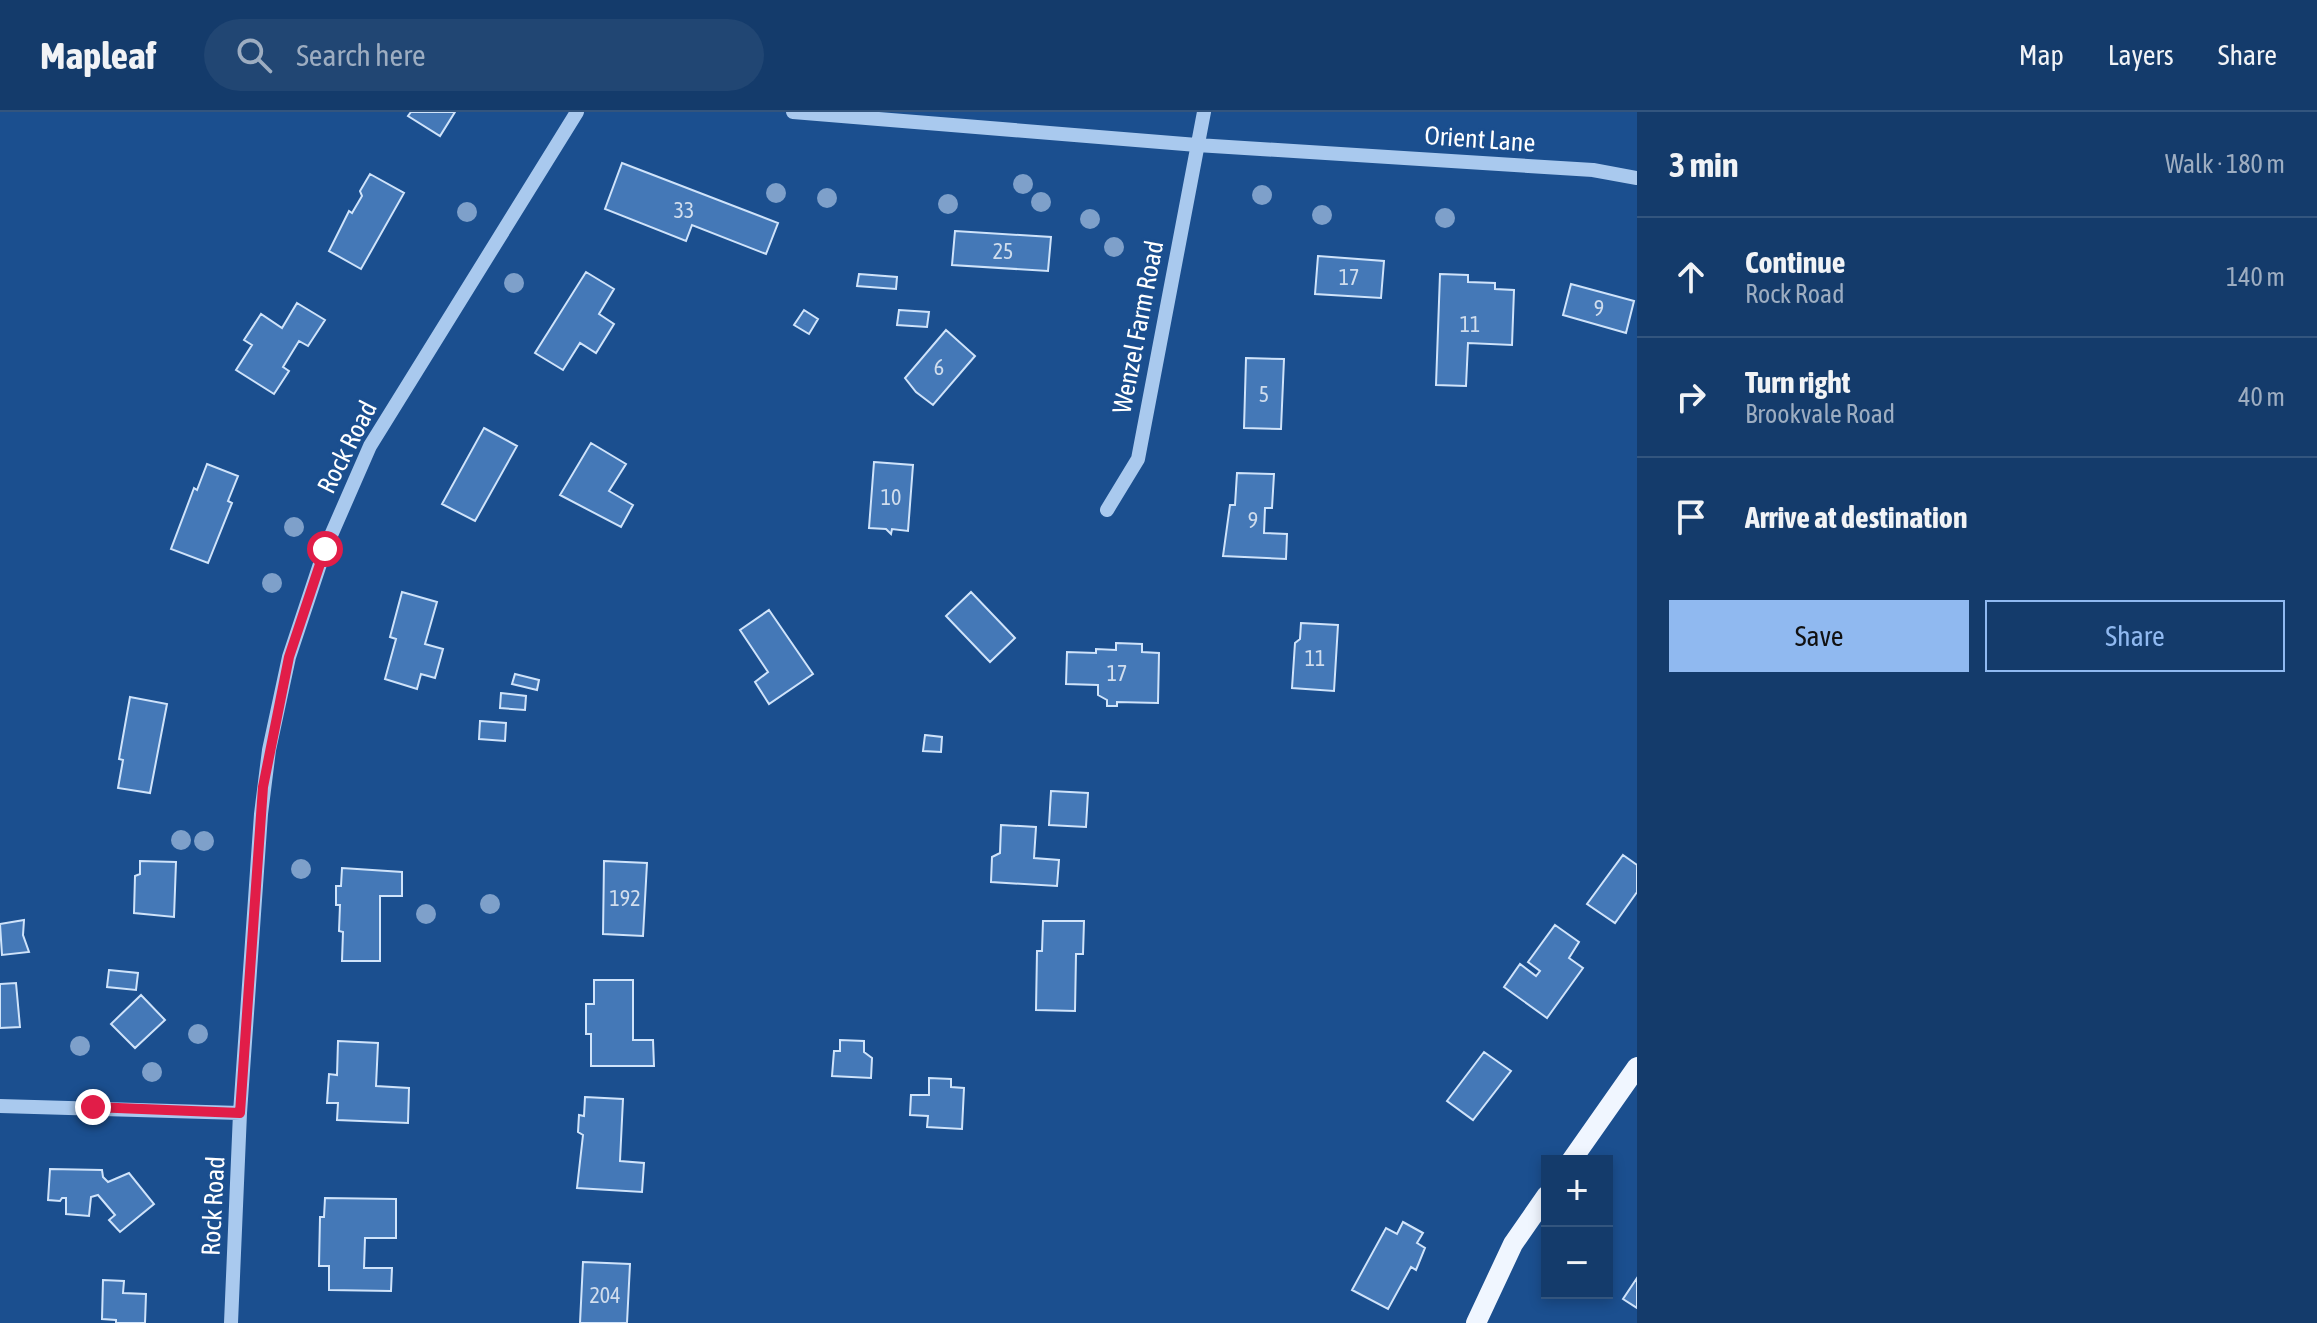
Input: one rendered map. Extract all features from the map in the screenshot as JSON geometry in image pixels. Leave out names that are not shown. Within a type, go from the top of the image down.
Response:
[{"type":"main road","points":[[1575,1155],[1637,1067]]},
{"type":"main road","points":[[1476,1323],[1513,1244],[1541,1204]]},
{"type":"street","name":"Rock Road","points":[[231,1323],[240,1113],[263,787],[289,657],[325,549],[370,446],[577,112]]},
{"type":"street","name":"Orient Lane","points":[[793,112],[1197,145],[1593,170],[1637,178]]},
{"type":"street","name":"Wenzel Farm Road","points":[[1107,510],[1138,459],[1204,112]]},
{"type":"street","points":[[0,1106],[240,1113]]},
{"type":"building","points":[[411,112],[455,112],[440,136],[408,116]]},
{"type":"building","points":[[622,163],[778,223],[766,254],[692,225],[686,241],[605,209]]},
{"type":"building","points":[[370,174],[404,193],[361,269],[329,251],[349,211],[352,213],[362,196],[360,191]]},
{"type":"building","points":[[955,231],[1051,237],[1048,271],[952,265]]},
{"type":"building","points":[[1318,256],[1384,261],[1381,298],[1315,294]]},
{"type":"building","points":[[586,272],[614,289],[599,314],[614,324],[596,353],[580,343],[563,370],[535,353]]},
{"type":"building","points":[[859,274],[897,277],[896,289],[857,286]]},
{"type":"building","points":[[1440,274],[1468,275],[1468,282],[1495,283],[1495,289],[1514,290],[1512,345],[1468,343],[1466,386],[1436,385]]},
{"type":"building","points":[[1571,284],[1634,301],[1626,333],[1563,315]]},
{"type":"building","points":[[297,303],[325,320],[308,346],[299,341],[283,367],[289,371],[274,394],[236,370],[252,345],[244,340],[261,314],[282,328]]},
{"type":"building","points":[[804,310],[818,319],[809,334],[794,325]]},
{"type":"building","points":[[899,310],[929,312],[927,327],[897,325]]},
{"type":"building","points":[[946,330],[975,356],[933,405],[916,392],[905,378]]},
{"type":"building","points":[[1246,358],[1284,359],[1281,429],[1244,428]]},
{"type":"building","points":[[484,428],[517,446],[475,521],[442,504]]},
{"type":"building","points":[[591,443],[626,464],[609,491],[633,505],[621,527],[560,495]]},
{"type":"building","points":[[874,462],[913,465],[908,531],[892,529],[891,534],[886,529],[869,528]]},
{"type":"building","points":[[207,464],[238,476],[228,501],[232,503],[208,563],[171,549],[194,488],[197,490]]},
{"type":"building","points":[[1237,473],[1274,474],[1272,508],[1265,508],[1264,533],[1287,534],[1286,559],[1223,556],[1230,505],[1235,505]]},
{"type":"building","points":[[402,592],[437,602],[425,644],[443,649],[435,678],[421,674],[417,689],[385,679],[396,639],[390,637]]},
{"type":"building","points":[[971,592],[1015,638],[990,662],[946,616]]},
{"type":"building","points":[[769,610],[813,674],[769,704],[755,682],[768,672],[740,630]]},
{"type":"building","points":[[1301,623],[1338,625],[1334,691],[1292,688],[1295,643],[1300,639]]},
{"type":"building","points":[[1116,643],[1142,644],[1142,652],[1159,653],[1158,703],[1117,702],[1117,706],[1107,706],[1107,700],[1098,695],[1098,685],[1066,684],[1067,652],[1116,650]]},
{"type":"building","points":[[515,674],[539,680],[537,690],[512,684]]},
{"type":"building","points":[[501,693],[526,696],[525,710],[500,708]]},
{"type":"building","points":[[130,697],[167,704],[150,793],[118,788],[123,760],[119,759]]},
{"type":"building","points":[[480,721],[506,723],[505,741],[479,739]]},
{"type":"building","points":[[925,735],[942,737],[941,752],[923,751]]},
{"type":"building","points":[[1051,791],[1088,793],[1086,827],[1049,825]]},
{"type":"building","points":[[1001,825],[1036,827],[1034,858],[1059,860],[1057,886],[991,882],[992,857],[1000,853]]},
{"type":"building","points":[[1623,855],[1637,865],[1637,892],[1615,923],[1587,904]]},
{"type":"building","points":[[140,861],[176,862],[174,917],[134,913],[135,876],[140,874]]},
{"type":"building","points":[[604,861],[647,863],[643,936],[603,934]]},
{"type":"building","points":[[342,868],[402,872],[402,896],[380,896],[380,961],[342,961],[343,932],[339,931],[340,905],[336,905],[336,886],[341,886]]},
{"type":"building","points":[[24,920],[23,935],[29,952],[2,955],[0,924]]},
{"type":"building","points":[[1043,921],[1084,921],[1083,954],[1076,954],[1075,1011],[1036,1010],[1037,951],[1042,951]]},
{"type":"building","points":[[1555,925],[1579,942],[1569,958],[1583,968],[1547,1018],[1504,987],[1520,964],[1536,976],[1540,971],[1528,962]]},
{"type":"building","points":[[109,970],[138,973],[136,990],[107,987]]},
{"type":"building","points":[[594,980],[633,980],[633,1040],[653,1040],[654,1066],[591,1066],[591,1034],[586,1034],[586,1004],[594,1004]]},
{"type":"building","points":[[16,983],[20,1027],[0,1028],[0,984]]},
{"type":"building","points":[[141,995],[165,1020],[135,1048],[111,1024]]},
{"type":"building","points":[[840,1040],[864,1041],[864,1052],[872,1058],[871,1078],[832,1076],[834,1051],[840,1051]]},
{"type":"building","points":[[338,1041],[378,1043],[376,1086],[409,1088],[408,1123],[337,1120],[338,1103],[327,1103],[329,1074],[337,1075]]},
{"type":"building","points":[[1484,1052],[1511,1071],[1473,1120],[1447,1101]]},
{"type":"building","points":[[929,1078],[951,1079],[951,1087],[964,1088],[962,1129],[927,1127],[928,1116],[910,1115],[911,1095],[929,1095]]},
{"type":"building","points":[[585,1097],[623,1099],[620,1161],[644,1163],[642,1192],[577,1188],[583,1135],[578,1132],[579,1115],[584,1116]]},
{"type":"building","points":[[50,1169],[102,1170],[108,1182],[129,1173],[154,1204],[120,1232],[109,1220],[115,1215],[98,1195],[91,1197],[89,1216],[66,1214],[66,1198],[48,1200]]},
{"type":"building","points":[[325,1198],[396,1199],[396,1238],[365,1238],[364,1268],[392,1268],[391,1291],[329,1290],[329,1266],[319,1266],[320,1217],[324,1217]]},
{"type":"building","points":[[1403,1222],[1423,1233],[1417,1243],[1425,1248],[1416,1270],[1411,1267],[1388,1309],[1352,1290],[1386,1228],[1397,1234]]},
{"type":"building","points":[[583,1262],[630,1264],[627,1323],[580,1323]]},
{"type":"building","points":[[1637,1278],[1637,1308],[1623,1299]]},
{"type":"building","points":[[103,1280],[124,1281],[123,1293],[146,1294],[145,1323],[116,1323],[116,1320],[102,1319]]},
{"type":"route","points":[[93,1107],[240,1113],[263,787],[289,657],[325,549]]}]
